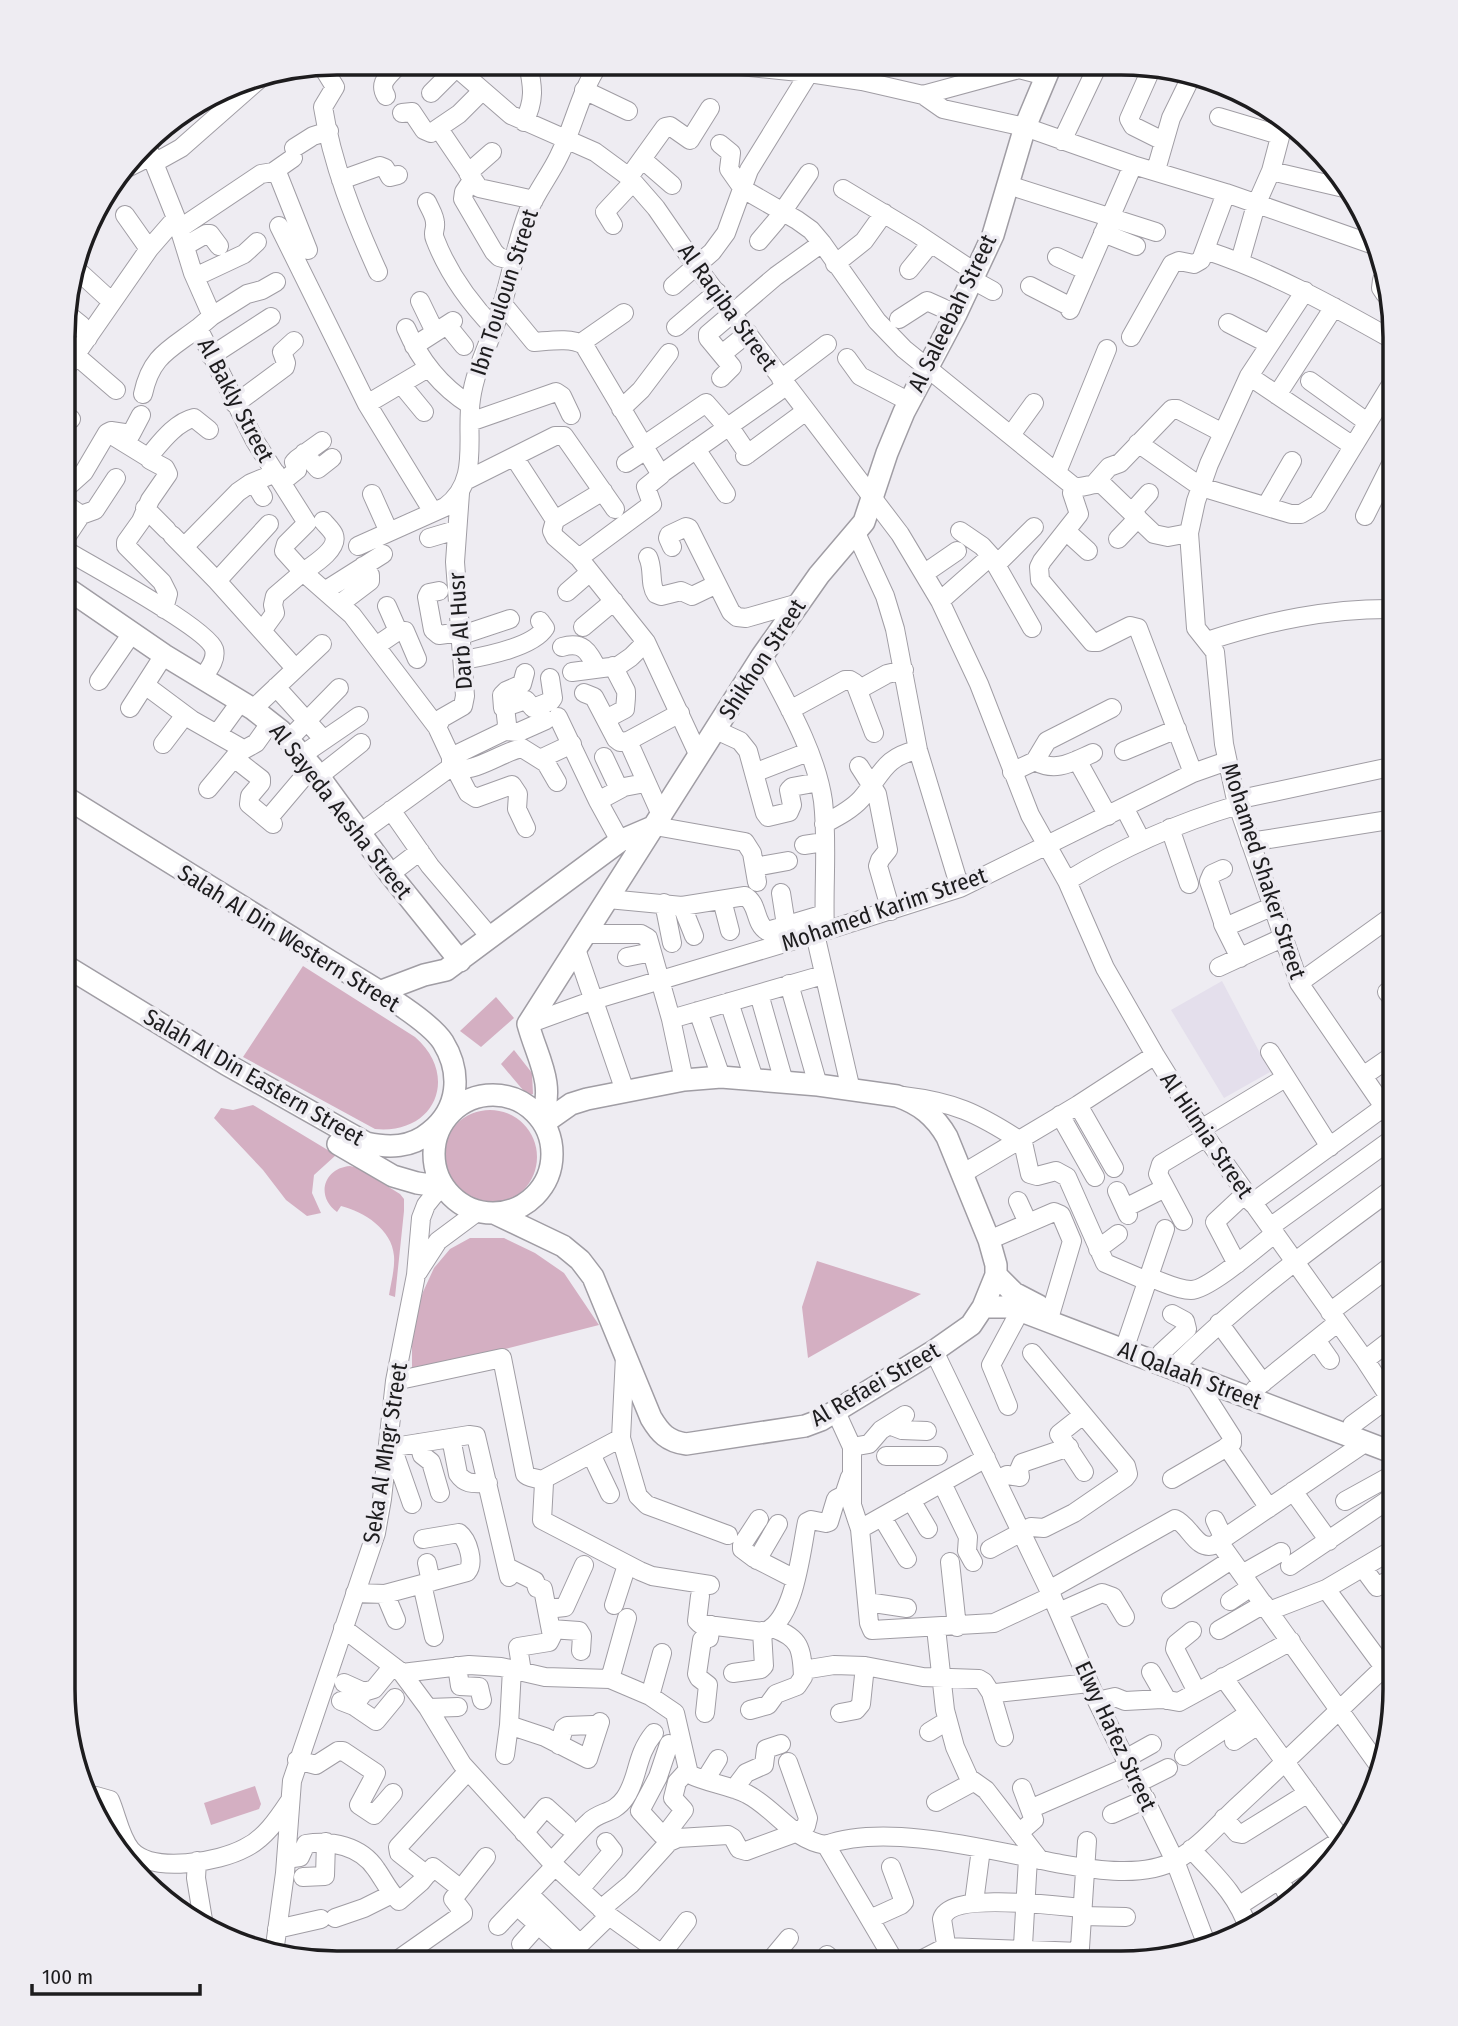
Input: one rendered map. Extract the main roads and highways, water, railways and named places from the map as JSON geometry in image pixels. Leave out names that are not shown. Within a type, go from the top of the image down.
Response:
[{"type":"main road","name":"Al Saleebah Street","points":[[873,495],[908,401],[956,314],[993,235],[1025,127],[1047,75]]},
{"type":"main road","name":"Shikhon Street","points":[[546,1076],[528,1024],[762,656],[819,575],[856,533],[873,495]]},
{"type":"main road","name":"Al Sayeda Aesha Street","points":[[75,594],[164,655],[271,722],[305,760],[390,874],[460,961]]},
{"type":"main road","name":"Salah Al Din Western Street","points":[[75,803],[379,992],[436,1034],[453,1062],[456,1084],[446,1116]]},
{"type":"main road","points":[[379,992],[424,975],[446,970],[620,841],[658,822]]},
{"type":"main road","name":"Salah Al Din Eastern Street","points":[[75,972],[226,1064],[366,1143],[385,1147],[405,1146],[424,1138],[446,1116]]},
{"type":"main road","name":"Salah Al Din Eastern Street","points":[[75,984],[383,1170],[405,1180],[444,1188]]},
{"type":"main road","points":[[543,1121],[548,1091],[546,1076]]},
{"type":"main road","points":[[546,1076],[564,1091],[587,1099]]},
{"type":"main road","points":[[543,1121],[587,1099],[684,1080],[721,1077],[818,1085],[897,1096],[914,1102],[928,1111],[939,1123],[989,1240],[996,1275]]},
{"type":"main road","points":[[493,1095],[511,1097],[528,1105],[543,1121],[552,1147],[549,1175],[534,1198],[510,1211],[487,1213],[453,1198],[444,1188],[435,1165],[435,1144],[446,1116],[474,1098],[493,1095]]},
{"type":"main road","name":"Al Refaei Street","points":[[487,1213],[554,1240],[580,1260],[598,1287],[655,1425],[676,1443],[686,1444],[805,1426],[835,1412],[971,1325],[983,1307],[996,1275]]},
{"type":"main road","name":"Al Qalaah Street","points":[[996,1275],[1014,1293],[1051,1312],[1383,1448]]},
{"type":"main road","name":"Al Qalaah Street","points":[[983,1307],[1002,1306],[1020,1311],[1178,1363],[1259,1386],[1383,1437]]}]
